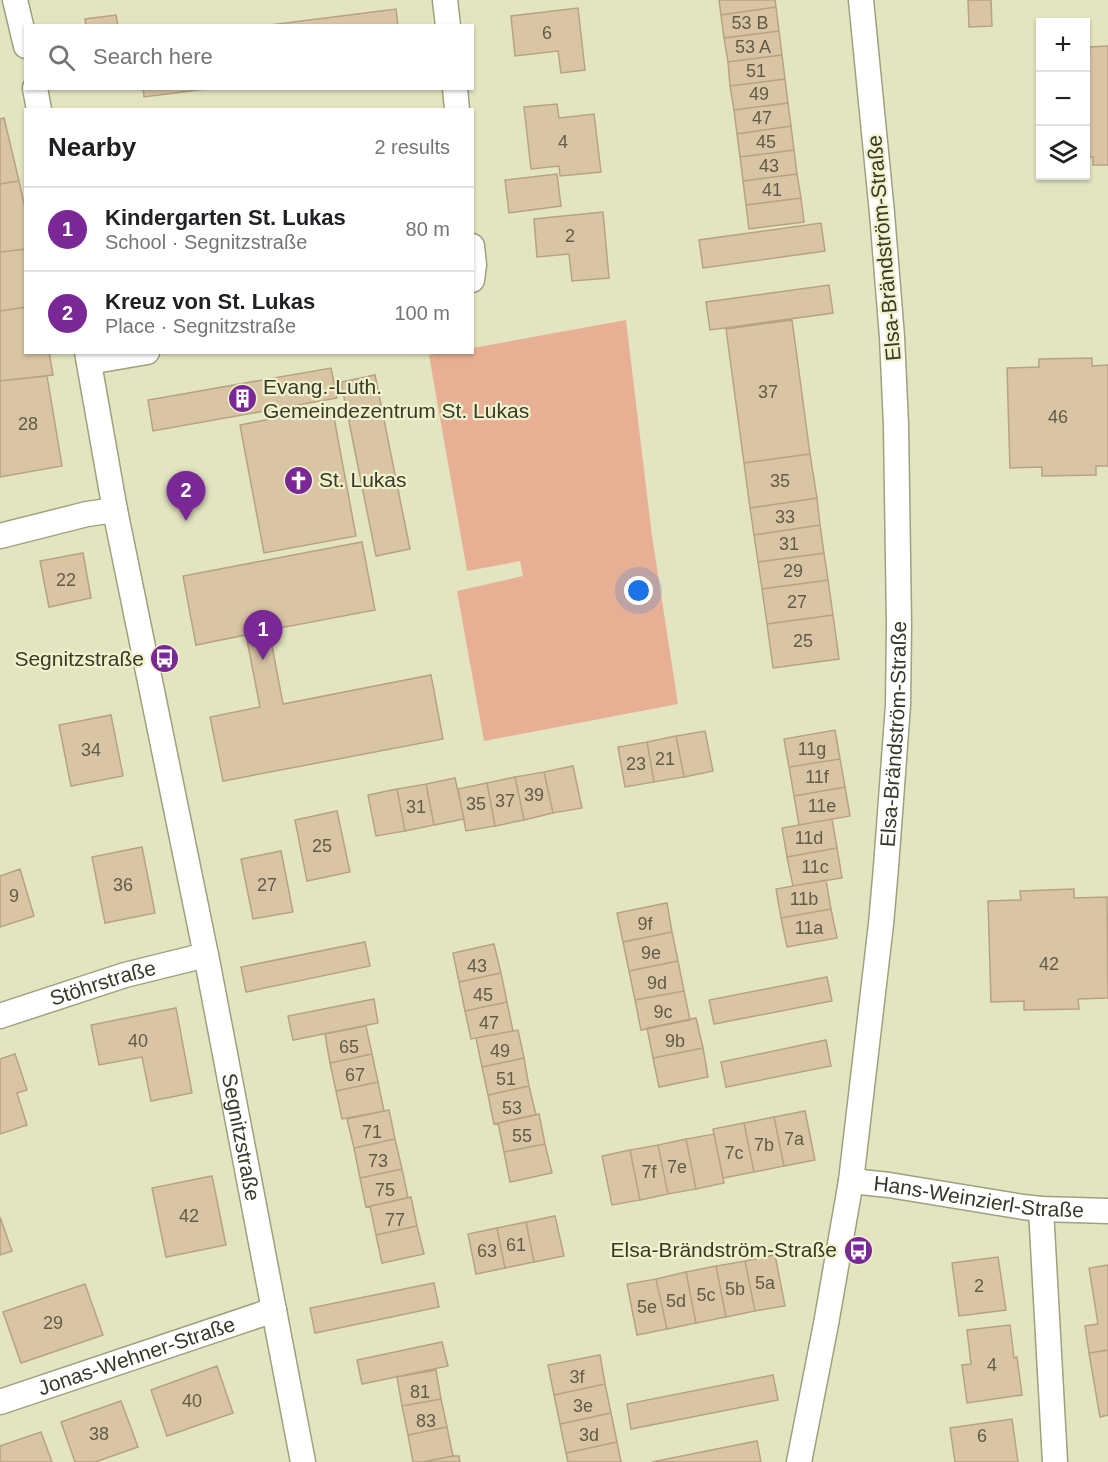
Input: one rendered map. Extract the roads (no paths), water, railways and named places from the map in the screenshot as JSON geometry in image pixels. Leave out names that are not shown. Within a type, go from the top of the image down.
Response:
[{"type":"street","points":[[15,0],[24,38]]},
{"type":"street","points":[[445,0],[448,24]]},
{"type":"street","name":"Elsa-Brändström-Straße","points":[[799,1462],[851,1181],[886,867],[898,705],[896,425],[892,337],[861,0]]},
{"type":"street","points":[[35,90],[39,108]]},
{"type":"street","points":[[455,90],[457,108]]},
{"type":"street","points":[[88,357],[123,354]]},
{"type":"street","name":"Segnitzstraße","points":[[88,357],[303,1462]]},
{"type":"street","points":[[0,536],[87,514],[116,510]]},
{"type":"street","name":"Stöhrstraße","points":[[0,1016],[126,975],[206,955]]},
{"type":"street","name":"Hans-Weinzierl-Straße","points":[[851,1181],[1041,1209],[1108,1212]]},
{"type":"street","points":[[1041,1209],[1055,1462]]},
{"type":"street","name":"Jonas-Wehner-Straße","points":[[0,1402],[274,1310]]},
{"type":"place","name":"Evang.-Luth. Gemeindezentrum St. Lukas","points":[[242,399]]},
{"type":"place","name":"St. Lukas","points":[[298,480]]},
{"type":"place","name":"Kreuz von St. Lukas","points":[[186,521]]},
{"type":"place","name":"Segnitzstraße","points":[[165,659]]},
{"type":"place","name":"Kindergarten St. Lukas","points":[[263,660]]},
{"type":"place","name":"Elsa-Brändström-Straße","points":[[858,1250]]}]
